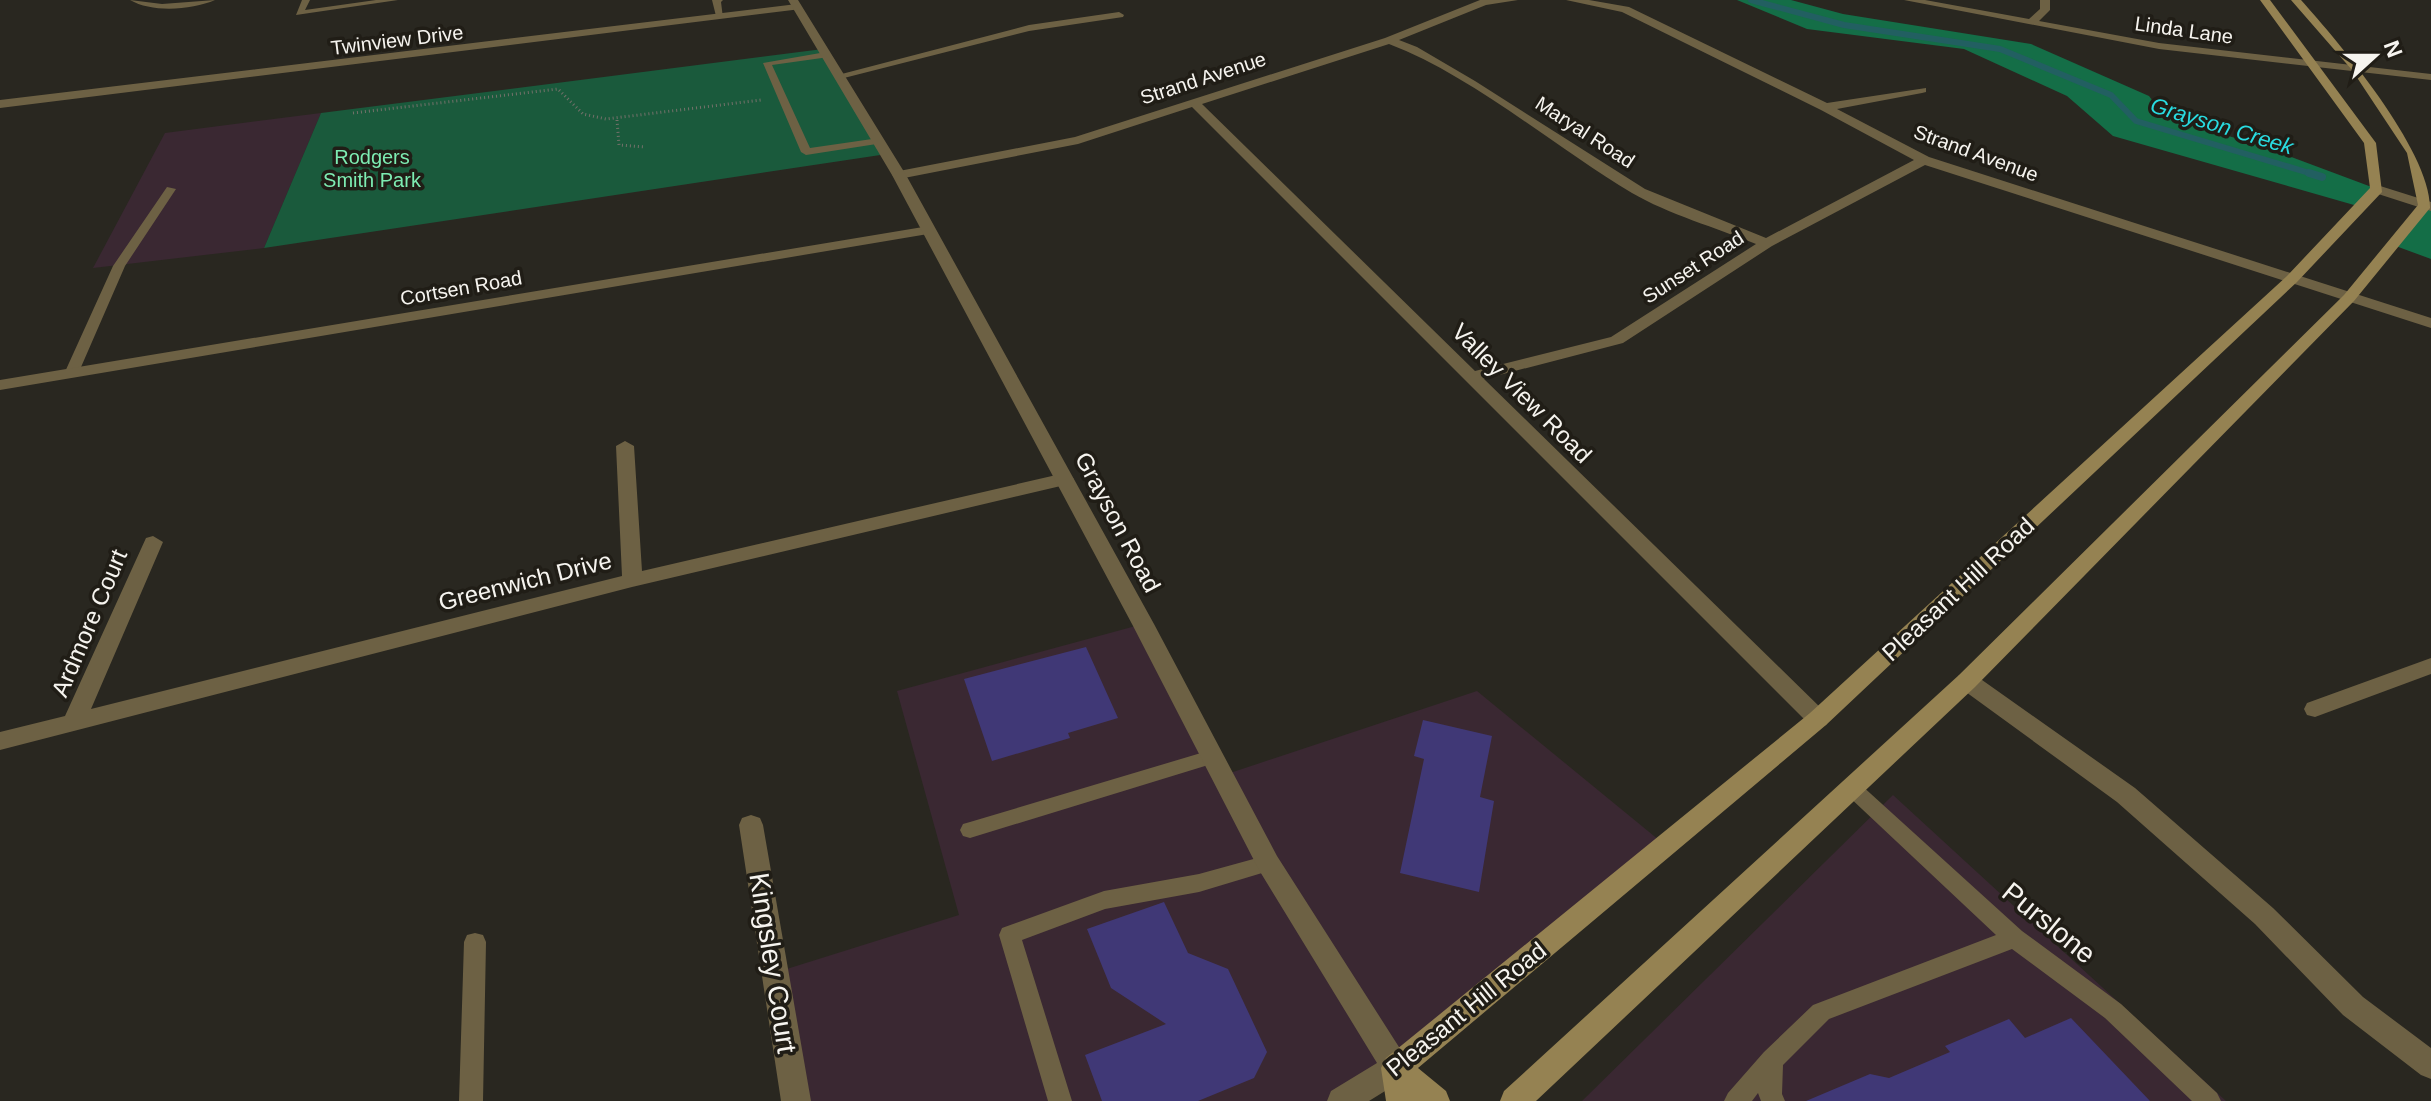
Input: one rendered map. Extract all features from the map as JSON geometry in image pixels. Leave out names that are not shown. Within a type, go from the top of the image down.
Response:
[{"type":"main road","points":[[2265,0],[2370,143],[2377,189]]},
{"type":"main road","points":[[1515,1101],[1967,681],[2349,298],[2428,206],[2413,153],[2356,68],[2296,0]]},
{"type":"main road","name":"Pleasant Hill Road","points":[[1396,1068],[1818,719],[2292,279],[2377,189]]},
{"type":"main road","points":[[1396,1068],[1401,1101]]},
{"type":"main road","points":[[1396,1068],[1435,1101]]},
{"type":"street","name":"Strand Avenue","points":[[899,175],[1078,140],[1389,40],[1484,2],[1513,0]]},
{"type":"street","name":"Strand Avenue","points":[[1571,0],[1592,1],[1625,9],[1825,107],[1924,160],[2431,323]]},
{"type":"street","name":"Linda Lane","points":[[1909,0],[2159,46],[2431,77]]},
{"type":"street","points":[[2031,23],[2045,10],[2045,0]]},
{"type":"street","name":"Twinview Drive","points":[[0,104],[494,46],[795,4]]},
{"type":"street","name":"Grayson Road","points":[[795,4],[899,175],[1065,479],[1268,863],[1396,1068]]},
{"type":"street","points":[[840,76],[1029,28],[1119,15]]},
{"type":"street","name":"Maryal Road","points":[[1389,40],[1413,49],[1471,83],[1640,192],[1767,243]]},
{"type":"street","points":[[1825,107],[1922,90]]},
{"type":"street","name":"Valley View Road","points":[[1193,102],[1818,719]]},
{"type":"street","name":"Sunset Road","points":[[1471,377],[1617,340],[1767,243],[1924,160]]},
{"type":"street","points":[[2377,189],[2428,206]]},
{"type":"street","name":"Cortsen Road","points":[[0,385],[929,230]]},
{"type":"street","points":[[625,446],[632,580]]},
{"type":"street","name":"Greenwich Drive","points":[[0,741],[632,580],[1065,479]]},
{"type":"street","name":"Ardmore Court","points":[[73,724],[153,542]]},
{"type":"street","points":[[2315,709],[2431,666]]},
{"type":"street","points":[[1967,681],[2126,795],[2264,916],[2353,1006],[2431,1065]]},
{"type":"street","name":"Kingsley Court","points":[[751,825],[796,1101]]},
{"type":"street","name":"Pleasant Hill Road","points":[[1342,1101],[1396,1068]]},
{"type":"lane","points":[[134,0],[147,6],[160,7],[209,0]]},
{"type":"lane","points":[[306,0],[299,13],[394,0]]},
{"type":"lane","points":[[719,0],[716,0],[720,16]]},
{"type":"lane","points":[[826,55],[767,63],[806,152],[879,141]]},
{"type":"lane","points":[[71,374],[119,266],[171,189]]},
{"type":"lane","points":[[970,830],[1211,757]]},
{"type":"lane","name":"Purslone","points":[[1853,789],[2014,938],[2113,1011],[2209,1101]]},
{"type":"lane","points":[[1060,1101],[1010,935],[1104,900],[1199,883],[1268,863]]},
{"type":"lane","points":[[1736,1101],[1821,1012],[2014,938]]},
{"type":"lane","points":[[471,1101],[475,942]]},
{"type":"lane","points":[[1772,1060],[1770,1095],[1773,1101]]},
{"type":"path","points":[[353,113],[558,89],[583,114],[617,120],[782,98]]},
{"type":"path","points":[[617,120],[619,145],[645,147]]},
{"type":"shaded area","points":[[321,113],[264,248],[93,268],[165,133]]},
{"type":"shaded area","points":[[1143,624],[1221,776],[1477,691],[1665,845],[1342,1101],[796,1101],[774,973],[959,915],[897,691]]},
{"type":"shaded area","points":[[1893,795],[2226,1101],[1582,1101]]},
{"type":"green space","points":[[1737,0],[1791,0],[1843,14],[2031,44],[2149,96],[2165,117],[2262,146],[2377,189],[2361,207],[2113,136],[2067,96],[1964,49],[1807,29]]},
{"type":"green space","name":"Rodgers Smith Park","points":[[823,49],[887,154],[264,248],[321,113]]},
{"type":"green space","points":[[2431,207],[2431,259],[2393,245]]},
{"type":"building","points":[[1086,647],[1118,718],[1068,733],[1070,738],[992,761],[964,679]]},
{"type":"building","points":[[1423,720],[1492,736],[1480,797],[1494,801],[1479,892],[1400,873],[1424,759],[1414,756]]},
{"type":"building","points":[[1164,902],[1188,953],[1228,969],[1267,1052],[1254,1078],[1198,1101],[1102,1101],[1085,1055],[1166,1024],[1111,988],[1087,929]]},
{"type":"building","points":[[2071,1018],[2150,1101],[1806,1101],[1870,1074],[1889,1078],[1950,1052],[1945,1046],[2009,1019],[2025,1038]]},
{"type":"waterway","name":"Grayson Creek","points":[[1751,0],[1844,25],[2000,49],[2111,95],[2136,121],[2316,175]]},
{"type":"waterway","name":"Grayson Creek","points":[[2309,173],[2322,177]]}]
